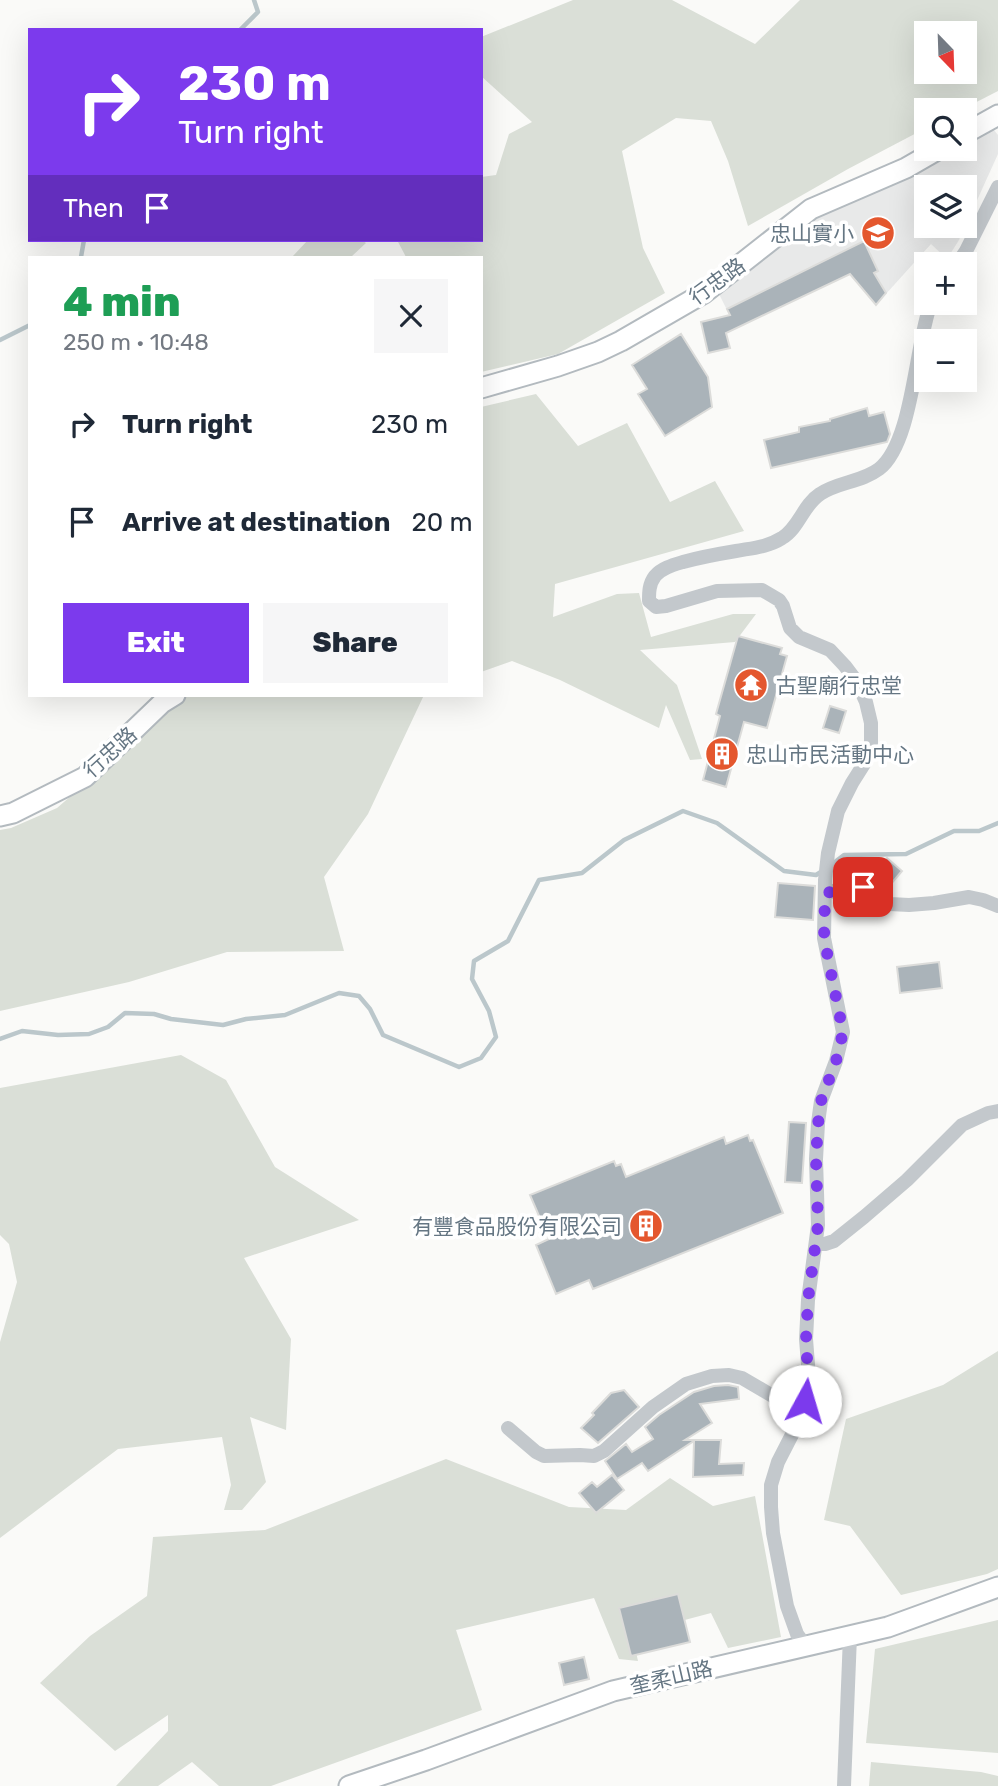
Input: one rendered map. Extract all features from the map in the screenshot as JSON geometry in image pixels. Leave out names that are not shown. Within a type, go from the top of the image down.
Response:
[{"type":"street","points":[[977,127],[998,115]]},
{"type":"street","name":"行忠路","points":[[483,386],[558,366],[621,341],[704,293],[811,209],[918,161]]},
{"type":"street","points":[[965,252],[998,187]]},
{"type":"street","points":[[804,1645],[787,1606],[773,1533],[771,1485],[778,1462],[799,1421],[805,1401],[808,1377],[807,1310],[818,1225],[818,1124],[821,1101],[836,1061],[843,1032],[824,938],[828,853],[838,811],[864,764],[871,743],[871,723],[857,681],[830,650],[799,637],[790,628],[779,600],[762,590],[717,591],[656,607],[649,601],[649,588],[655,576],[668,567],[700,557],[770,545],[785,537],[820,493],[879,469],[889,457],[908,413],[926,315]]},
{"type":"street","name":"行忠路","points":[[0,816],[13,813],[85,776],[172,697]]},
{"type":"street","points":[[825,887],[833,891],[863,887],[890,904],[921,904],[969,897],[998,906]]},
{"type":"street","points":[[816,1244],[834,1241],[864,1217],[907,1180],[962,1125],[998,1111]]},
{"type":"street","points":[[508,1428],[544,1456],[594,1456],[604,1451],[653,1407],[686,1384],[712,1377],[729,1375],[742,1378],[790,1403],[805,1401]]},
{"type":"street","name":"奎柔山路","points":[[349,1786],[612,1691],[888,1627],[998,1587]]},
{"type":"street","points":[[844,1786],[850,1636]]},
{"type":"shaded area","points":[[573,0],[672,0],[755,44],[800,0],[998,0],[998,91],[977,102],[977,98],[914,98],[914,134],[748,226],[728,161],[711,121],[676,118],[622,151],[643,248],[665,293],[558,354],[483,372],[483,256],[405,256],[398,242],[483,242],[483,177],[496,175],[509,134],[532,122],[483,78],[483,36]]},
{"type":"shaded area","name":"忠山實小","points":[[993,129],[998,135],[998,154],[977,200],[977,175],[914,175],[914,238],[960,238],[951,252],[940,252],[931,244],[924,252],[914,252],[914,263],[876,305],[850,274],[736,328],[718,292],[813,218],[891,185],[935,161],[977,161],[977,138]]},
{"type":"shaded area","points":[[306,242],[366,243],[352,256],[293,256]]},
{"type":"shaded area","points":[[536,394],[578,446],[627,423],[670,502],[715,481],[744,531],[555,584],[553,617],[617,594],[639,593],[651,637],[733,614],[756,614],[735,642],[640,650],[677,685],[702,759],[690,760],[666,705],[659,728],[560,680],[512,661],[483,671],[483,407]]},
{"type":"shaded area","points":[[173,697],[423,697],[368,814],[324,877],[344,951],[227,952],[129,982],[0,1011],[0,830],[57,808]]},
{"type":"shaded area","points":[[181,1055],[226,1080],[275,1167],[359,1220],[244,1258],[291,1339],[286,1430],[250,1417],[266,1482],[242,1510],[224,1510],[231,1485],[222,1437],[118,1449],[0,1538],[0,1342],[17,1282],[9,1244],[0,1235],[0,1088]]},
{"type":"shaded area","points":[[998,1351],[998,1569],[901,1595],[850,1526],[824,1520],[846,1419],[943,1385]]},
{"type":"shaded area","points":[[446,1459],[569,1507],[626,1510],[670,1478],[713,1506],[755,1496],[781,1637],[728,1648],[711,1613],[632,1634],[638,1661],[619,1659],[594,1598],[456,1630],[482,1710],[271,1786],[219,1786],[192,1762],[158,1786],[116,1786],[168,1731],[168,1715],[115,1751],[40,1683],[90,1636],[147,1596],[153,1537],[265,1530]]},
{"type":"shaded area","points":[[998,1620],[998,1753],[866,1743],[875,1649]]},
{"type":"shaded area","points":[[871,1762],[981,1772],[998,1776],[998,1786],[869,1786]]},
{"type":"building","points":[[864,241],[878,271],[874,273],[886,293],[876,305],[850,274],[726,333],[730,348],[708,353],[701,322],[730,315],[727,309]]},
{"type":"building","points":[[681,334],[708,377],[712,407],[665,436],[638,394],[647,389],[632,365]]},
{"type":"building","points":[[867,408],[869,416],[884,412],[890,434],[887,442],[771,468],[764,440],[799,432],[799,427],[830,421]]},
{"type":"building","name":"古聖廟行忠堂","points":[[738,636],[782,648],[780,654],[787,656],[767,728],[744,722],[726,787],[703,780],[720,716],[716,714]]},
{"type":"building","points":[[830,706],[846,711],[839,733],[823,728]]},
{"type":"building","points":[[887,858],[902,871],[885,891],[865,874],[877,860],[882,865]]},
{"type":"building","points":[[778,883],[815,886],[813,920],[775,917]]},
{"type":"building","points":[[939,962],[942,988],[900,993],[897,967]]},
{"type":"building","points":[[789,1122],[806,1123],[802,1183],[785,1182]]},
{"type":"building","name":"有豐食品股份有限公司","points":[[748,1135],[750,1141],[753,1140],[783,1213],[593,1289],[589,1280],[556,1294],[536,1245],[549,1239],[530,1195],[614,1161],[616,1166],[621,1164],[626,1177],[724,1137],[726,1144]]},
{"type":"building","points":[[728,1385],[738,1387],[739,1399],[700,1404],[712,1423],[685,1440],[721,1440],[719,1464],[744,1463],[743,1475],[693,1477],[694,1441],[648,1471],[642,1463],[617,1479],[605,1461],[626,1444],[632,1452],[653,1439],[645,1427],[659,1415],[694,1392]]},
{"type":"building","points":[[624,1390],[639,1407],[598,1443],[581,1428],[611,1393]]},
{"type":"building","points":[[612,1475],[624,1490],[596,1513],[579,1493],[592,1482],[597,1487]]},
{"type":"building","points":[[678,1594],[690,1642],[631,1656],[619,1608]]},
{"type":"building","points":[[584,1657],[589,1679],[564,1685],[559,1663]]},
{"type":"waterway","points":[[242,28],[258,12],[254,0]]},
{"type":"waterway","points":[[81,256],[84,242]]},
{"type":"waterway","points":[[0,340],[28,326]]},
{"type":"waterway","points":[[0,1039],[22,1031],[58,1035],[89,1034],[108,1027],[125,1013],[154,1014],[171,1019],[223,1025],[246,1019],[285,1015],[339,993],[359,996],[370,1009],[383,1035],[459,1067],[481,1058],[496,1037],[489,1011],[472,979],[474,961],[508,941],[539,880],[582,873],[624,840],[683,811],[717,823],[784,871],[816,875],[824,870]]},
{"type":"waterway","points":[[831,865],[844,855],[906,854],[954,831],[979,831],[998,823]]},
{"type":"place","name":"忠山實小","points":[[878,233]]},
{"type":"place","name":"古聖廟行忠堂","points":[[751,685]]},
{"type":"place","name":"忠山市民活動中心","points":[[722,754]]},
{"type":"place","name":"有豐食品股份有限公司","points":[[646,1226]]},
{"type":"route","points":[[805,1401],[808,1377],[808,1300],[818,1225],[818,1124],[825,1086],[836,1061],[843,1032],[824,938],[825,894],[863,887]]}]
